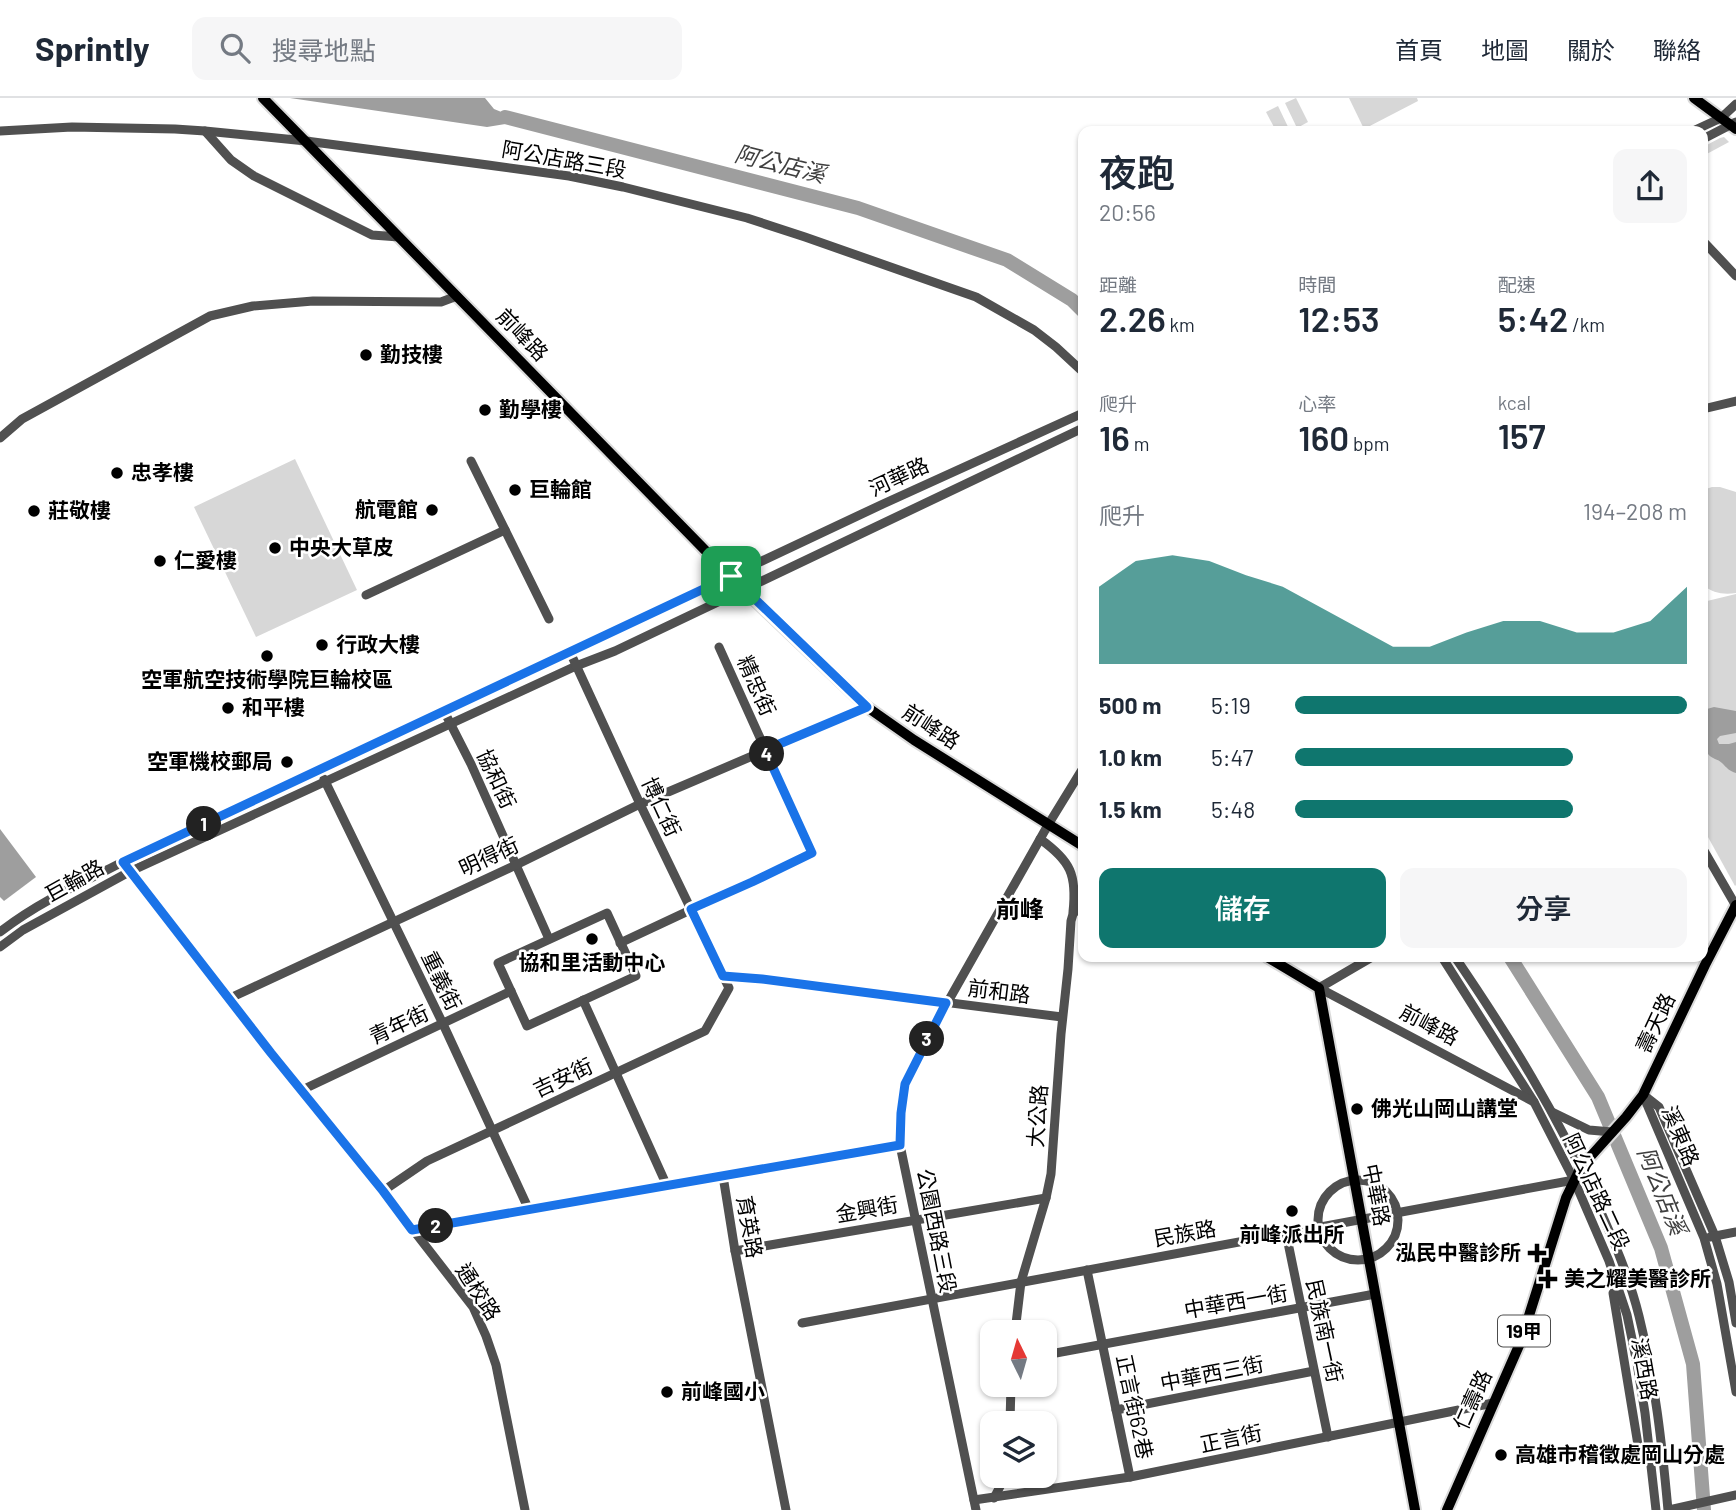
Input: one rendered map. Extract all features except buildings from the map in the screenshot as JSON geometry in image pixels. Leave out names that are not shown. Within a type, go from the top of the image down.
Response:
[{"type":"main road","name":"前峰路","points":[[263,98],[743,589],[867,707],[914,740],[1078,843]]},
{"type":"main road","points":[[1694,98],[1734,125]]},
{"type":"main road","name":"壽天路","points":[[1708,958],[1736,906]]},
{"type":"main road","name":"前峰路","points":[[1275,962],[1319,988]]},
{"type":"main road","name":"壽天路","points":[[1612,1132],[1643,1095],[1706,962]]},
{"type":"main road","name":"中華路","points":[[1319,988],[1415,1510]]},
{"type":"main road","name":"仁壽路","points":[[1447,1510],[1521,1341],[1566,1198],[1581,1167],[1612,1132]]},
{"type":"street","points":[[1704,126],[1721,118],[1736,104]]},
{"type":"street","points":[[1708,137],[1734,125]]},
{"type":"street","name":"阿公店路三段","points":[[0,131],[72,127],[205,131],[306,141],[569,176],[623,187],[747,218],[976,297],[1034,330],[1078,367]]},
{"type":"street","points":[[205,131],[231,160],[254,176],[372,235],[399,237]]},
{"type":"street","points":[[1708,246],[1736,276]]},
{"type":"street","points":[[0,438],[22,419],[210,316],[253,306],[313,301],[442,302],[457,296]]},
{"type":"street","points":[[1708,408],[1736,401]]},
{"type":"street","name":"河華路","points":[[731,576],[883,503],[1078,415]]},
{"type":"street","name":"河華路","points":[[743,589],[1078,430]]},
{"type":"street","points":[[471,461],[549,619]]},
{"type":"street","points":[[366,595],[505,530]]},
{"type":"street","name":"巨輪路","points":[[0,932],[17,919],[123,862],[731,576]]},
{"type":"street","name":"巨輪路","points":[[0,947],[23,930],[129,872],[576,666],[615,651],[743,589]]},
{"type":"street","name":"精忠街","points":[[691,909],[812,853],[719,648]]},
{"type":"street","name":"博仁街","points":[[570,653],[639,804],[723,976]]},
{"type":"street","name":"明得街","points":[[228,999],[516,865],[639,804],[867,707]]},
{"type":"street","name":"協和街","points":[[444,711],[471,764],[549,939]]},
{"type":"street","name":"重義街","points":[[318,769],[443,1024],[529,1210]]},
{"type":"street","name":"公園西路三段","points":[[975,1505],[900,1145],[905,1084],[946,1003],[1078,776]]},
{"type":"street","name":"大公路","points":[[1017,1320],[1021,1282],[1046,1198],[1052,1161],[1074,897],[1072,872],[1066,862],[1040,839]]},
{"type":"street","points":[[1708,858],[1736,906]]},
{"type":"street","name":"通校路","points":[[123,862],[228,999],[473,1307],[496,1365],[525,1510]]},
{"type":"street","points":[[1073,914],[1078,908]]},
{"type":"street","points":[[620,943],[691,909]]},
{"type":"street","points":[[607,913],[620,943],[636,976],[527,1026],[498,963],[607,913]]},
{"type":"street","points":[[1319,988],[1363,962]]},
{"type":"street","name":"阿公店路二段","points":[[1445,962],[1534,1102],[1574,1180],[1609,1261],[1627,1315],[1637,1363],[1656,1510]]},
{"type":"street","name":"阿公店路二段","points":[[1458,962],[1553,1112],[1620,1255],[1650,1361],[1672,1509]]},
{"type":"street","name":"前和路","points":[[723,976],[1062,1017]]},
{"type":"street","name":"吉安街","points":[[383,1191],[427,1161],[705,1031],[729,989],[723,976]]},
{"type":"street","name":"前峰路","points":[[1319,988],[1574,1124],[1589,1130],[1612,1132]]},
{"type":"street","name":"青年街","points":[[302,1090],[510,991]]},
{"type":"street","points":[[583,1000],[667,1186]]},
{"type":"street","points":[[1477,1012],[1488,1005]]},
{"type":"street","name":"溪東路","points":[[1643,1095],[1659,1107],[1715,1236],[1729,1282],[1736,1323]]},
{"type":"street","name":"溪東路","points":[[1643,1095],[1704,1238],[1717,1284],[1736,1392]]},
{"type":"street","points":[[723,1177],[900,1145]]},
{"type":"street","name":"育英路","points":[[412,1230],[723,1177],[786,1510]]},
{"type":"street","points":[[1354,1179],[1376,1183],[1394,1200],[1398,1212],[1395,1237],[1387,1247],[1368,1259],[1353,1260],[1340,1256],[1322,1239],[1318,1227],[1321,1202],[1339,1184],[1354,1179]]},
{"type":"street","name":"民族路","points":[[802,1322],[1574,1180]]},
{"type":"street","name":"金興街","points":[[735,1251],[1046,1198]]},
{"type":"street","points":[[1704,1238],[1736,1232]]},
{"type":"street","name":"民族南一街","points":[[1286,1233],[1328,1437]]},
{"type":"street","name":"正言街62巷","points":[[1087,1270],[1130,1477]]},
{"type":"street","name":"溪西路","points":[[1613,1293],[1639,1451]]},
{"type":"street","name":"中華西一街","points":[[1057,1353],[1375,1294]]},
{"type":"street","name":"中華西三街","points":[[1116,1410],[1314,1371]]},
{"type":"street","name":"正言街","points":[[975,1505],[994,1498],[1130,1477],[1493,1403]]},
{"type":"street","points":[[994,1498],[999,1488]]},
{"type":"street","points":[[1672,1509],[1736,1495]]},
{"type":"shaded area","points":[[290,98],[485,98],[494,109],[524,121],[487,127]]},
{"type":"shaded area","points":[[1296,98],[1308,122],[1296,126],[1285,103]]},
{"type":"shaded area","points":[[1349,98],[1417,98],[1418,101],[1370,126],[1363,126]]},
{"type":"shaded area","points":[[1278,106],[1288,126],[1273,126],[1266,112]]},
{"type":"shaded area","points":[[1724,137],[1729,142],[1708,153],[1708,144]]},
{"type":"shaded area","name":"中央大草皮","points":[[295,459],[357,590],[256,637],[194,507]]},
{"type":"shaded area","points":[[1720,487],[1736,492],[1736,593],[1718,593],[1708,588],[1708,488]]},
{"type":"shaded area","points":[[1736,594],[1735,886],[1708,837],[1708,601]]},
{"type":"shaded area","points":[[1714,707],[1736,711],[1736,733],[1717,739],[1719,744],[1736,742],[1736,773],[1708,753],[1708,709]]},
{"type":"shaded area","points":[[0,829],[36,877],[4,901],[0,897]]},
{"type":"waterway","name":"阿公店溪","points":[[505,117],[858,208],[1007,260],[1078,306]]},
{"type":"waterway","name":"阿公店溪","points":[[1513,962],[1598,1097],[1661,1248],[1693,1364],[1704,1510]]},
{"type":"place","name":"勤技樓","points":[[366,355]]},
{"type":"place","name":"勤學樓","points":[[485,410]]},
{"type":"place","name":"忠孝樓","points":[[117,473]]},
{"type":"place","name":"巨輪館","points":[[515,490]]},
{"type":"place","name":"航電館","points":[[432,510]]},
{"type":"place","name":"莊敬樓","points":[[34,511]]},
{"type":"place","name":"中央大草皮","points":[[275,548]]},
{"type":"place","name":"仁愛樓","points":[[160,561]]},
{"type":"place","name":"行政大樓","points":[[322,645]]},
{"type":"place","name":"空軍航空技術學院巨輪校區","points":[[267,656]]},
{"type":"place","name":"和平樓","points":[[228,708]]},
{"type":"place","name":"空軍機校郵局","points":[[287,762]]},
{"type":"place","name":"協和里活動中心","points":[[592,939]]},
{"type":"place","name":"佛光山岡山講堂","points":[[1357,1109]]},
{"type":"place","name":"前峰派出所","points":[[1292,1211]]},
{"type":"place","name":"泓民中醫診所","points":[[1537,1253]]},
{"type":"place","name":"美之耀美醫診所","points":[[1548,1279]]},
{"type":"place","name":"前峰國小","points":[[667,1392]]},
{"type":"place","name":"高雄市稽徵處岡山分處","points":[[1501,1455]]},
{"type":"district","name":"前峰","points":[[1020,910]]},
{"type":"route","points":[[731,576],[867,707],[765,750],[812,853],[691,909],[723,976],[946,1003],[905,1084],[900,1145],[412,1230],[123,862],[731,576]]}]
